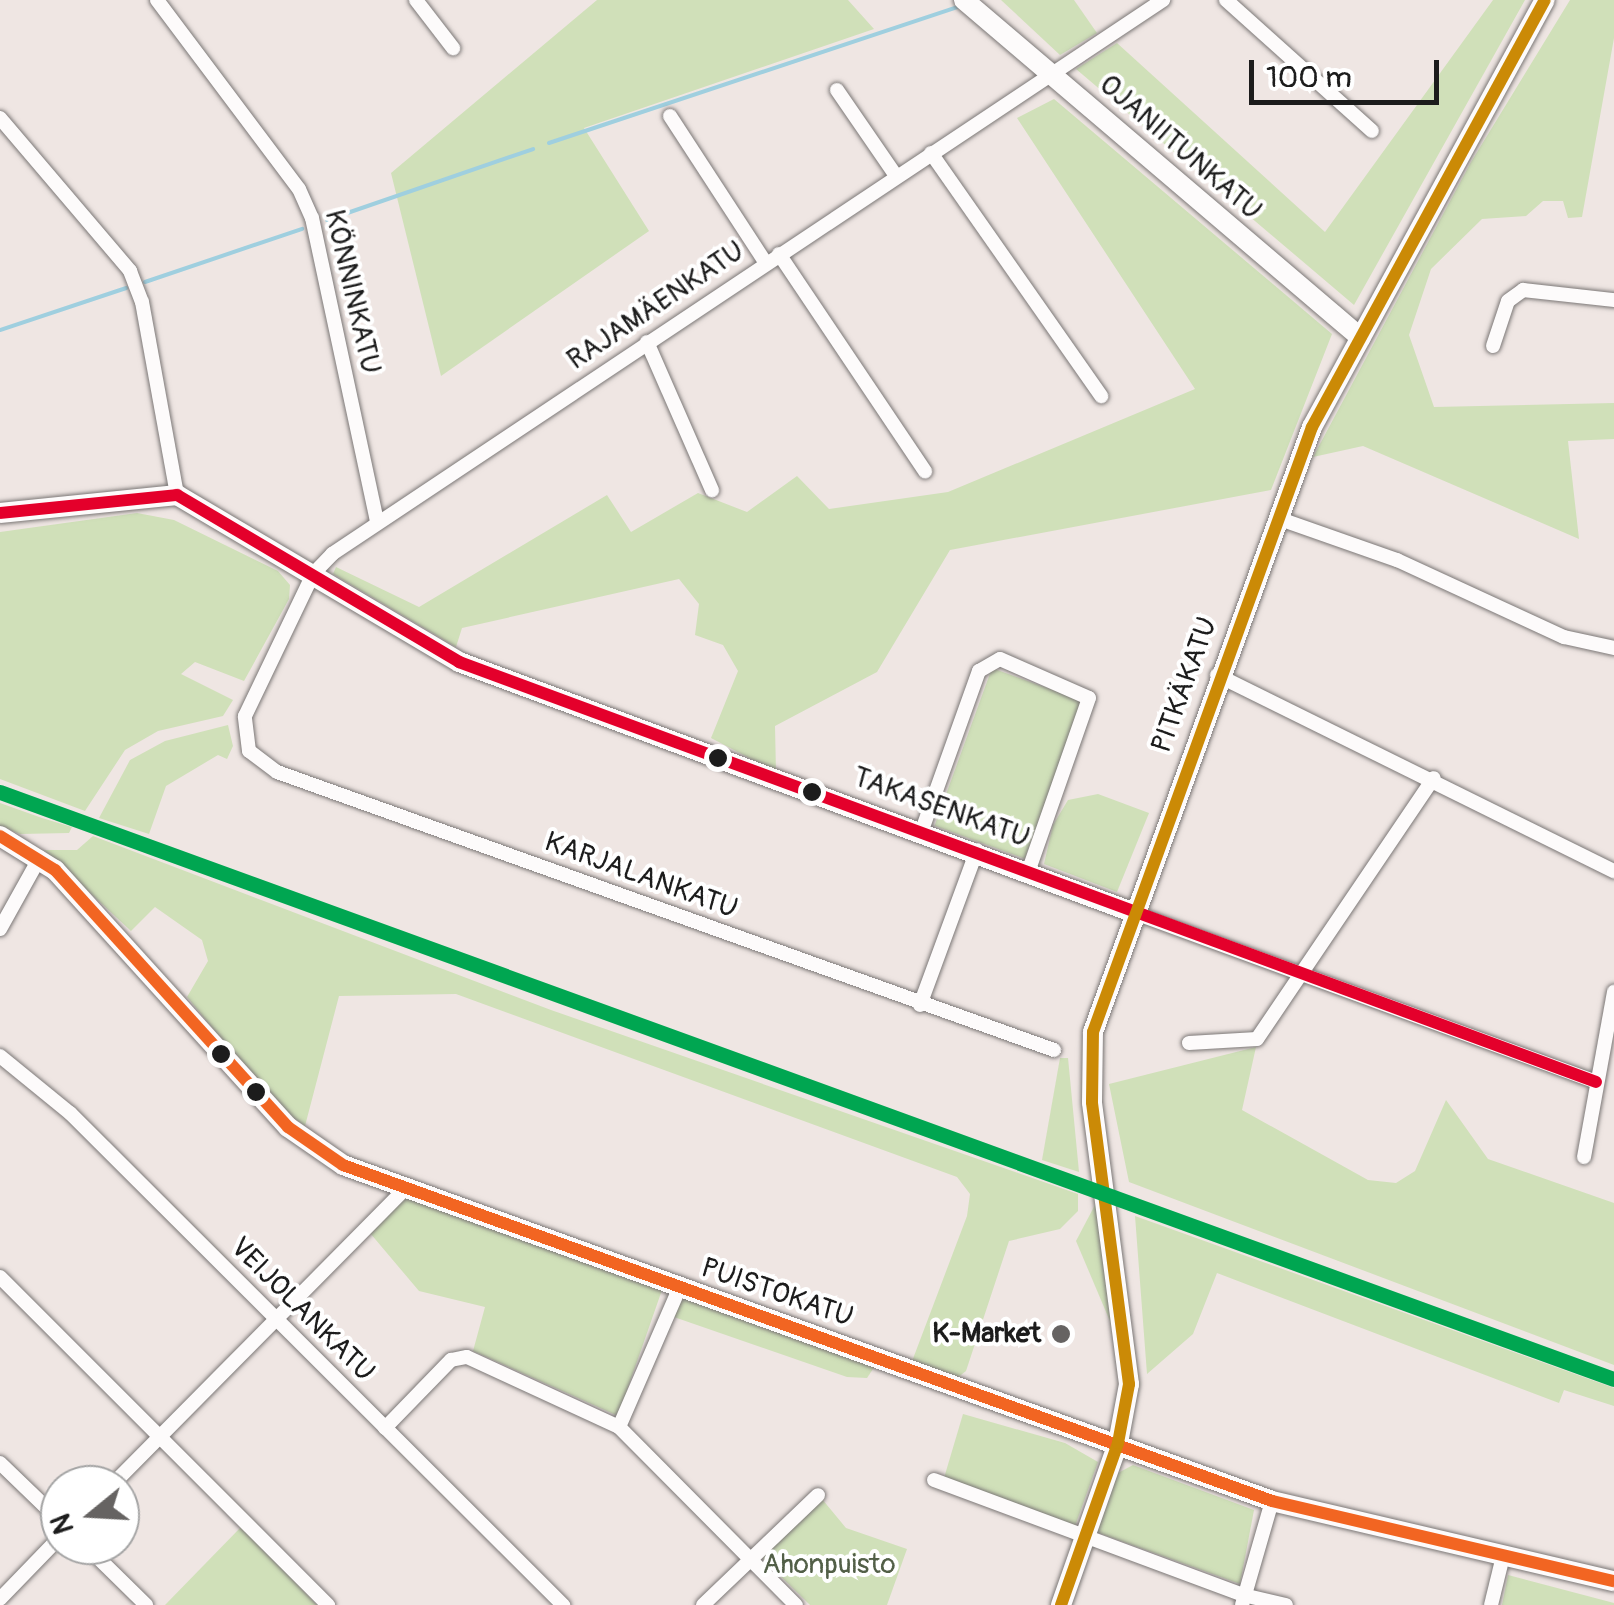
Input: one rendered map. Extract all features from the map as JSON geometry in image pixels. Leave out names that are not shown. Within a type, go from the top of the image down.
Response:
[{"type":"street","name":"KÖNNINKATU","points":[[157,0],[299,189],[312,218],[376,521]]},
{"type":"street","points":[[416,0],[453,48]]},
{"type":"street","name":"OJANIITUNKATU","points":[[964,0],[1360,338]]},
{"type":"street","name":"RAJAMÄENKATU","points":[[245,716],[314,574],[376,521],[1163,0]]},
{"type":"street","points":[[1226,0],[1372,131]]},
{"type":"street","name":"PITKÄKATU","points":[[1061,1605],[1118,1443],[1129,1384],[1092,1102],[1092,1032],[1218,675],[1312,427],[1545,0]]},
{"type":"street","points":[[837,90],[896,176]]},
{"type":"street","points":[[670,116],[924,471]]},
{"type":"street","points":[[0,118],[130,271],[142,302],[177,495],[148,493],[1,508]]},
{"type":"street","points":[[932,153],[1102,396]]},
{"type":"street","points":[[1493,346],[1508,301],[1523,290],[1614,300]]},
{"type":"street","points":[[648,342],[712,490]]},
{"type":"street","name":"TAKASENKATU","points":[[177,495],[458,662],[976,850],[1299,976],[1596,1082]]},
{"type":"street","points":[[1277,518],[1397,560],[1554,634],[1614,648]]},
{"type":"street","points":[[922,830],[979,671],[1000,659],[1089,698],[1029,870]]},
{"type":"street","points":[[1218,675],[1434,778],[1614,871]]},
{"type":"street","name":"KARJALANKATU","points":[[245,716],[249,751],[277,772],[1054,1050]]},
{"type":"street","points":[[1189,1043],[1224,1046],[1257,1039],[1434,778]]},
{"type":"street","name":"PUISTOKATU","points":[[0,836],[40,858],[288,1127],[344,1164],[679,1289],[1272,1501],[1614,1581]]},
{"type":"street","points":[[920,1005],[976,850]]},
{"type":"street","points":[[0,929],[40,858]]},
{"type":"street","points":[[1584,1157],[1614,992]]},
{"type":"street","name":"VEIJOLANKATU","points":[[0,1056],[70,1113],[563,1605]]},
{"type":"street","points":[[132,1465],[406,1188]]},
{"type":"street","points":[[0,1277],[328,1605]]},
{"type":"street","points":[[619,1426],[679,1289]]},
{"type":"street","points":[[385,1428],[451,1360],[467,1357],[619,1426],[796,1605]]},
{"type":"street","points":[[0,1463],[40,1502]]},
{"type":"street","points":[[934,1480],[1243,1600],[1286,1605]]},
{"type":"street","points":[[704,1605],[818,1495]]},
{"type":"street","points":[[1243,1600],[1272,1501]]},
{"type":"street","points":[[1491,1605],[1504,1556]]},
{"type":"street","points":[[0,1598],[40,1557]]},
{"type":"street","points":[[105,1565],[146,1605]]},
{"type":"green space","points":[[597,0],[848,0],[874,29],[584,128],[649,231],[441,376],[391,173]]},
{"type":"green space","points":[[1001,0],[1074,0],[1097,33],[1060,55]]},
{"type":"green space","points":[[1493,0],[1525,0],[1354,305],[1076,69],[1117,43],[1325,232]]},
{"type":"green space","points":[[1570,0],[1614,0],[1614,38],[1582,217],[1568,218],[1563,201],[1543,201],[1526,216],[1482,219],[1431,269],[1409,335],[1434,407],[1614,403],[1614,439],[1568,441],[1579,539],[1363,446],[1313,457],[1471,162]]},
{"type":"green space","points":[[1054,99],[1332,334],[1271,490],[950,550],[877,672],[775,726],[776,772],[711,738],[738,671],[723,645],[695,635],[699,604],[679,579],[462,628],[456,647],[333,574],[336,567],[419,607],[607,495],[631,532],[698,493],[747,512],[797,476],[829,509],[948,492],[1195,389],[1017,118]]},
{"type":"green space","points":[[137,513],[174,520],[278,571],[290,585],[289,599],[244,681],[195,662],[181,674],[233,700],[223,716],[158,731],[125,750],[85,811],[0,779],[0,532]]},
{"type":"green space","points":[[992,668],[1082,701],[1025,859],[935,826]]},
{"type":"green space","points":[[228,725],[233,746],[227,759],[218,755],[166,786],[149,834],[99,818],[130,760],[165,741]]},
{"type":"green space","points":[[1098,794],[1149,813],[1117,892],[1044,864],[1053,825],[1068,800]]},
{"type":"green space","points":[[0,803],[72,827],[69,833],[20,834],[0,826]]},
{"type":"green space","points":[[93,836],[551,1010],[1078,1194],[1078,1211],[1060,1229],[1009,1241],[966,1371],[957,1378],[911,1364],[967,1216],[970,1194],[957,1177],[456,994],[339,996],[305,1126],[275,1104],[187,997],[208,961],[202,940],[155,907],[131,931],[44,850],[77,850]]},
{"type":"green space","points":[[1256,1047],[1242,1110],[1368,1180],[1396,1183],[1415,1171],[1446,1100],[1488,1159],[1614,1203],[1614,1365],[1129,1182],[1109,1084]]},
{"type":"green space","points":[[1060,1058],[1068,1058],[1079,1172],[1042,1160]]},
{"type":"green space","points":[[404,1194],[662,1290],[618,1416],[473,1351],[485,1307],[419,1291],[370,1233]]},
{"type":"green space","points":[[1096,1203],[1115,1333],[1076,1241]]},
{"type":"green space","points":[[1135,1216],[1614,1388],[1614,1406],[1564,1390],[1559,1403],[1217,1273],[1193,1334],[1147,1374]]},
{"type":"green space","points":[[679,1295],[875,1366],[867,1378],[847,1377],[671,1316]]},
{"type":"green space","points":[[963,1414],[1065,1443],[1098,1462],[1074,1529],[944,1478]]},
{"type":"green space","points":[[1133,1465],[1254,1510],[1240,1584],[1096,1532],[1118,1473]]},
{"type":"green space","name":"Ahonpuisto","points":[[822,1499],[846,1528],[907,1549],[887,1605],[810,1605],[762,1558]]},
{"type":"green space","points":[[241,1527],[317,1605],[165,1605]]},
{"type":"green space","points":[[1508,1575],[1614,1603],[1614,1605],[1502,1605]]},
{"type":"waterway","points":[[549,143],[958,7]]},
{"type":"waterway","points":[[327,220],[533,149]]},
{"type":"waterway","points":[[145,282],[302,229]]},
{"type":"waterway","points":[[0,330],[126,288]]},
{"type":"transit line","points":[[1061,1605],[1118,1443],[1129,1384],[1092,1102],[1093,1032],[1312,427],[1545,0]]},
{"type":"transit line","points":[[0,513],[177,495],[459,662],[1596,1082]]},
{"type":"transit line","points":[[0,792],[1614,1379]]},
{"type":"transit line","points":[[0,836],[55,870],[288,1127],[343,1165],[1272,1501],[1614,1581]]},
{"type":"place","name":"K-Market","points":[[1061,1334]]}]
